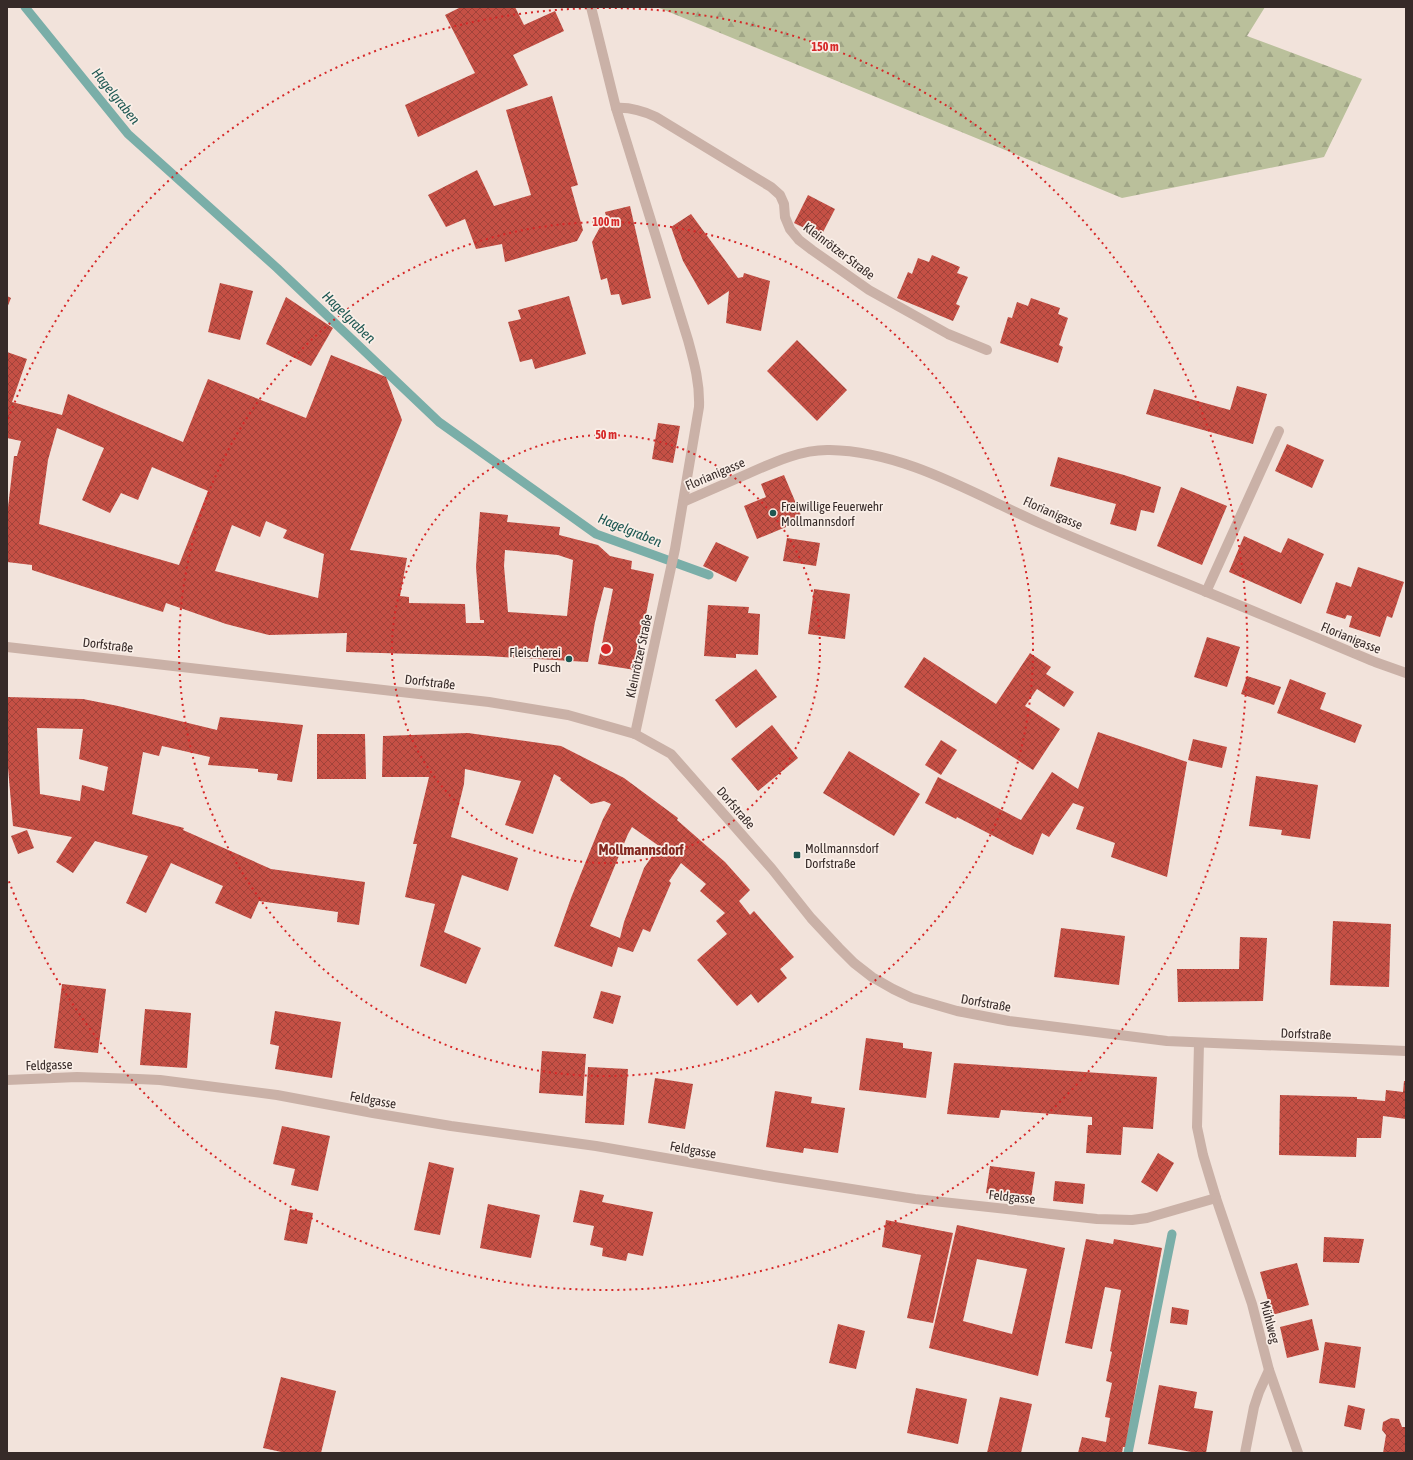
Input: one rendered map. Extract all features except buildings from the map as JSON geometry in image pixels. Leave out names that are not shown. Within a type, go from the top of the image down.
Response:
[{"type":"street","points":[[591,7],[616,108],[688,340],[698,379],[699,407],[683,502]]},
{"type":"street","name":"Kleinrötzer Straße","points":[[616,108],[624,107],[633,109],[656,117],[771,186],[780,195],[784,204],[790,229],[799,240],[812,250],[854,281],[869,290],[948,334],[987,350]]},
{"type":"street","points":[[1206,592],[1279,431]]},
{"type":"street","name":"Florianigasse","points":[[683,502],[790,457],[809,452],[828,449],[850,451],[891,460],[935,475],[1043,524],[1375,662],[1406,673]]},
{"type":"street","name":"Kleinrötzer Straße","points":[[635,734],[668,583],[683,502]]},
{"type":"street","name":"Dorfstraße","points":[[7,647],[489,702],[568,715],[635,734],[671,754],[772,870],[811,918],[854,963],[872,977],[892,989],[912,998],[950,1010],[1009,1021],[1144,1038],[1199,1043],[1406,1051]]},
{"type":"street","points":[[1199,1043],[1197,1127],[1202,1155],[1216,1198]]},
{"type":"street","name":"Feldgasse","points":[[7,1080],[77,1077],[160,1080],[261,1093],[435,1124],[596,1146],[775,1178],[899,1197],[1097,1219],[1132,1220],[1147,1218],[1216,1198]]},
{"type":"street","name":"Mühlweg","points":[[1216,1198],[1252,1304],[1269,1370],[1298,1453]]},
{"type":"street","points":[[1245,1453],[1254,1407],[1269,1370]]},
{"type":"green space","points":[[657,7],[1265,7],[1247,36],[1362,79],[1324,157],[1122,198]]},
{"type":"waterway","name":"Hagelgraben","points":[[25,7],[128,134],[277,268],[439,422],[596,534],[709,575]]},
{"type":"waterway","points":[[1128,1453],[1172,1234]]},
{"type":"place","name":"Freiwillige Feuerwehr Mollmannsdorf","points":[[773,513]]},
{"type":"place","name":"Fleischerei Pusch","points":[[569,659]]},
{"type":"place","name":"Mollmannsdorf Dorfstraße","points":[[797,855]]},
{"type":"district","name":"Mollmannsdorf","points":[[641,849]]}]
